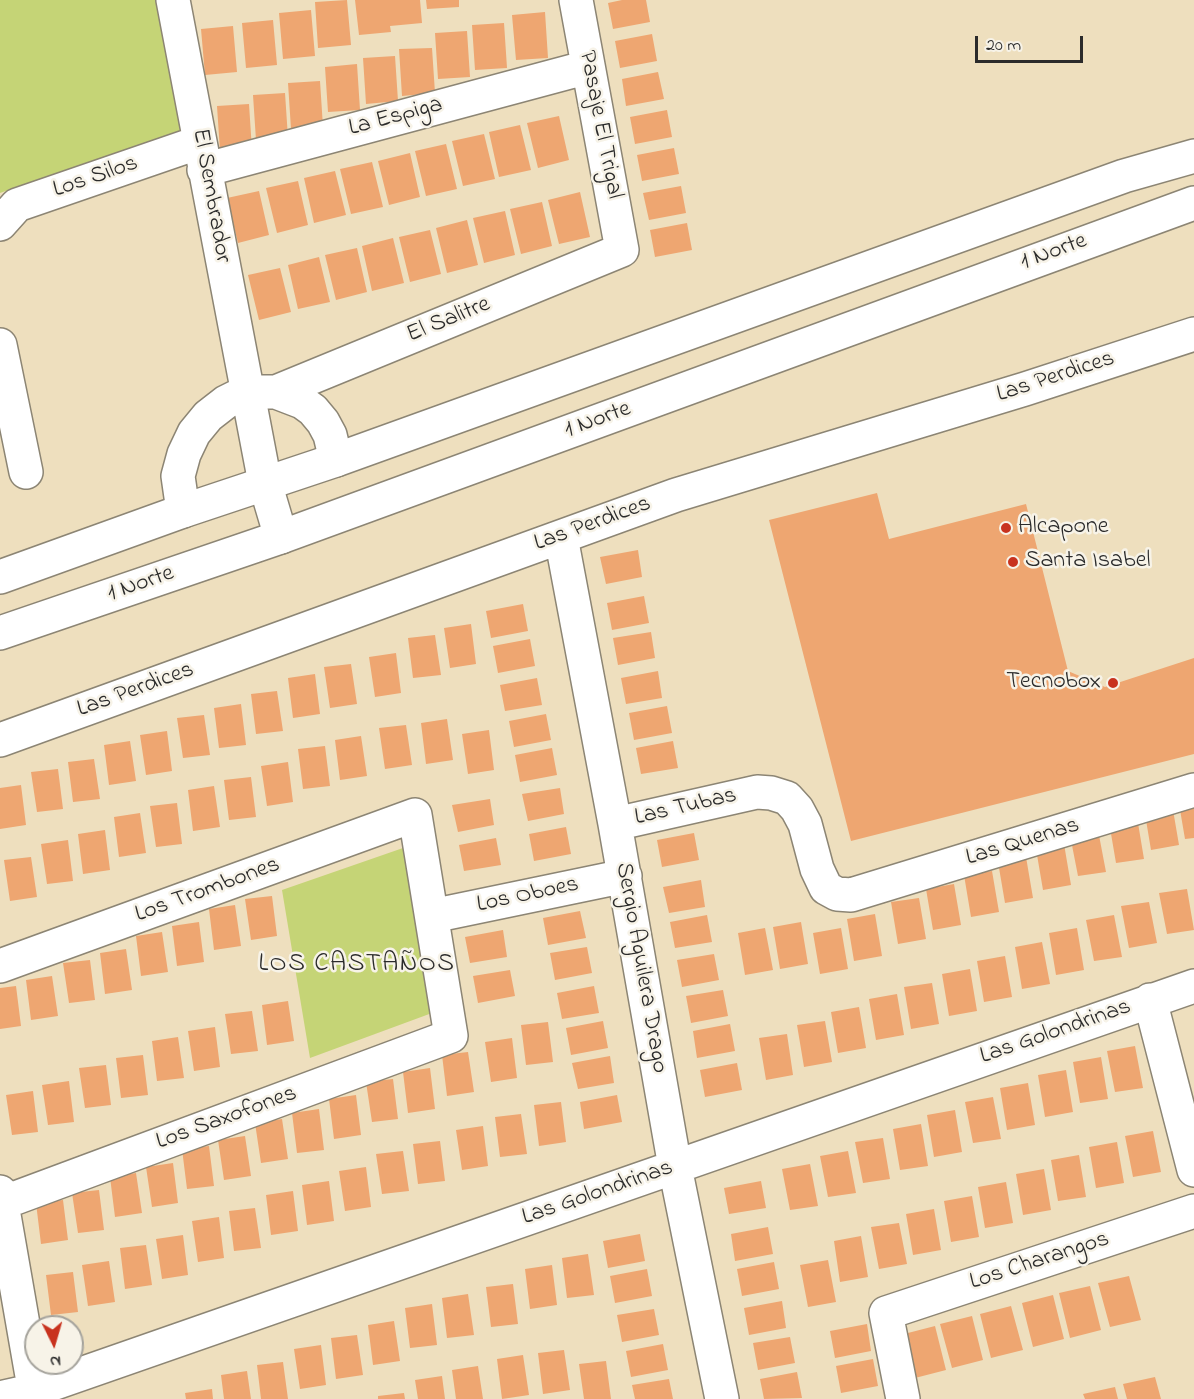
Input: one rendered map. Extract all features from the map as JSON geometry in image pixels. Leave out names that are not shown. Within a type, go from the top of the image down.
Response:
[{"type":"street","name":"El Sembrador","points":[[173,0],[202,156],[261,392],[265,483],[281,537]]},
{"type":"street","name":"Pasaje El Trigal","points":[[576,0],[622,250]]},
{"type":"street","name":"La Espiga","points":[[202,156],[588,67]]},
{"type":"street","name":"Los Silos","points":[[0,224],[17,205],[202,156]]},
{"type":"street","name":"1 Norte","points":[[0,577],[183,511],[336,460],[1124,176],[1194,156]]},
{"type":"street","name":"1 Norte","points":[[0,633],[281,537],[1194,203]]},
{"type":"street","name":"El Salitre","points":[[261,392],[622,250]]},
{"type":"street","name":"Las Perdices","points":[[0,741],[676,495],[1194,334]]},
{"type":"street","points":[[0,345],[26,472]]},
{"type":"street","points":[[183,511],[178,476],[184,454],[194,434],[208,416],[226,402],[261,392],[302,402],[323,422],[330,435],[336,460]]},
{"type":"street","name":"Sergio Aguilera Drago","points":[[561,537],[625,876],[675,1167],[722,1399]]},
{"type":"street","name":"Las Quenas","points":[[757,792],[787,798],[797,808],[805,824],[817,869],[826,888],[837,894],[852,895],[1194,790]]},
{"type":"street","name":"Las Tubas","points":[[615,824],[757,792]]},
{"type":"street","name":"Los Trombones","points":[[0,966],[416,815],[432,916]]},
{"type":"street","name":"Los Oboes","points":[[432,916],[625,876]]},
{"type":"street","name":"Los Saxofones","points":[[1,1197],[451,1036],[432,916]]},
{"type":"street","name":"Las Golondrinas","points":[[0,1398],[36,1395],[675,1167],[1194,986]]},
{"type":"street","points":[[1150,1000],[1194,1170]]},
{"type":"street","points":[[1,1197],[36,1395]]},
{"type":"street","name":"Los Charangos","points":[[903,1399],[886,1312],[1194,1211]]},
{"type":"green space","points":[[0,0],[162,0],[188,128],[0,193]]},
{"type":"green space","points":[[403,848],[432,1013],[310,1058],[282,890]]},
{"type":"building","points":[[347,0],[351,45],[318,48],[315,2]]},
{"type":"building","points":[[355,0],[420,0],[422,23],[390,26],[391,32],[359,35]]},
{"type":"building","points":[[426,0],[459,0],[459,7],[427,9]]},
{"type":"building","points":[[622,0],[646,0],[650,22],[613,29],[608,3]]},
{"type":"building","points":[[311,10],[315,56],[283,59],[279,13]]},
{"type":"building","points":[[545,12],[548,58],[516,60],[512,15]]},
{"type":"building","points":[[273,20],[277,65],[246,68],[242,23]]},
{"type":"building","points":[[504,23],[507,68],[475,70],[472,25]]},
{"type":"building","points":[[233,26],[237,72],[205,75],[201,29]]},
{"type":"building","points":[[467,31],[470,77],[438,79],[435,33]]},
{"type":"building","points":[[652,34],[657,61],[620,68],[615,41]]},
{"type":"building","points":[[432,48],[435,93],[402,96],[399,49]]},
{"type":"building","points":[[395,56],[398,101],[366,104],[363,58]]},
{"type":"building","points":[[357,64],[360,110],[328,112],[325,67]]},
{"type":"building","points":[[658,72],[664,99],[626,106],[622,79]]},
{"type":"building","points":[[320,81],[323,127],[291,129],[288,83]]},
{"type":"building","points":[[285,93],[288,138],[256,140],[253,95]]},
{"type":"building","points":[[249,104],[252,150],[220,151],[217,106]]},
{"type":"building","points":[[667,110],[672,137],[635,144],[630,117]]},
{"type":"building","points":[[559,116],[569,160],[538,168],[527,123]]},
{"type":"building","points":[[520,125],[531,170],[499,177],[489,132]]},
{"type":"building","points":[[484,134],[495,179],[463,186],[452,141]]},
{"type":"building","points":[[446,144],[457,189],[426,196],[415,151]]},
{"type":"building","points":[[674,148],[679,174],[642,181],[637,155]]},
{"type":"building","points":[[410,153],[420,197],[389,205],[378,161]]},
{"type":"building","points":[[372,162],[383,207],[351,214],[340,169]]},
{"type":"building","points":[[335,171],[346,215],[314,223],[304,178]]},
{"type":"building","points":[[298,181],[308,225],[277,233],[266,188]]},
{"type":"building","points":[[681,186],[686,213],[649,220],[643,193]]},
{"type":"building","points":[[259,191],[269,235],[238,243],[227,198]]},
{"type":"building","points":[[580,192],[590,237],[559,244],[548,200]]},
{"type":"building","points":[[542,202],[552,246],[521,254],[510,209]]},
{"type":"building","points":[[505,211],[515,255],[484,263],[473,218]]},
{"type":"building","points":[[467,220],[478,265],[447,273],[436,228]]},
{"type":"building","points":[[687,223],[692,250],[655,257],[650,230]]},
{"type":"building","points":[[430,230],[441,274],[410,282],[399,237]]},
{"type":"building","points":[[393,238],[404,283],[372,291],[362,246]]},
{"type":"building","points":[[357,248],[367,292],[336,300],[325,255]]},
{"type":"building","points":[[319,257],[330,302],[298,309],[288,265]]},
{"type":"building","points":[[280,268],[291,312],[259,320],[248,275]]},
{"type":"building","points":[[877,493],[889,539],[1026,504],[1068,671],[1105,687],[1194,658],[1194,754],[851,841],[769,520]]},
{"type":"building","points":[[638,550],[642,577],[606,584],[600,557]]},
{"type":"building","points":[[644,596],[649,623],[612,630],[607,603]]},
{"type":"building","points":[[523,604],[528,631],[491,638],[486,611]]},
{"type":"building","points":[[471,624],[476,664],[450,668],[444,628]]},
{"type":"building","points":[[651,632],[655,658],[618,665],[613,638]]},
{"type":"building","points":[[435,635],[441,675],[413,678],[408,638]]},
{"type":"building","points":[[530,639],[535,666],[498,673],[493,646]]},
{"type":"building","points":[[396,653],[401,693],[375,697],[369,657]]},
{"type":"building","points":[[351,664],[357,704],[330,708],[324,667]]},
{"type":"building","points":[[658,671],[662,698],[626,704],[621,678]]},
{"type":"building","points":[[315,674],[320,714],[293,718],[288,678]]},
{"type":"building","points":[[537,678],[542,705],[505,711],[500,685]]},
{"type":"building","points":[[277,691],[283,731],[256,734],[251,694]]},
{"type":"building","points":[[241,704],[246,745],[219,748],[214,708]]},
{"type":"building","points":[[667,706],[672,733],[634,740],[629,713]]},
{"type":"building","points":[[546,714],[551,740],[514,747],[509,721]]},
{"type":"building","points":[[204,715],[210,755],[183,758],[177,718]]},
{"type":"building","points":[[447,719],[453,760],[426,764],[421,723]]},
{"type":"building","points":[[406,725],[412,765],[385,769],[379,728]]},
{"type":"building","points":[[489,730],[494,770],[468,774],[462,734]]},
{"type":"building","points":[[167,731],[172,771],[146,775],[140,735]]},
{"type":"building","points":[[361,736],[367,776],[340,780],[335,740]]},
{"type":"building","points":[[130,741],[136,781],[109,785],[104,745]]},
{"type":"building","points":[[673,741],[678,768],[641,774],[636,748]]},
{"type":"building","points":[[325,746],[330,786],[303,789],[298,749]]},
{"type":"building","points":[[552,748],[557,775],[520,782],[515,755]]},
{"type":"building","points":[[94,759],[100,799],[73,802],[68,762]]},
{"type":"building","points":[[288,762],[293,802],[267,806],[261,766]]},
{"type":"building","points":[[58,769],[63,809],[37,812],[31,772]]},
{"type":"building","points":[[251,777],[256,817],[229,820],[224,780]]},
{"type":"building","points":[[21,785],[26,825],[0,829],[0,788]]},
{"type":"building","points":[[214,786],[220,827],[193,831],[188,790]]},
{"type":"building","points":[[560,788],[564,814],[528,821],[522,794]]},
{"type":"building","points":[[1194,795],[1194,838],[1185,839],[1178,798]]},
{"type":"building","points":[[490,799],[494,825],[458,832],[452,805]]},
{"type":"building","points":[[177,803],[182,844],[156,847],[150,806]]},
{"type":"building","points":[[1172,804],[1179,845],[1151,850],[1144,808]]},
{"type":"building","points":[[140,813],[146,853],[119,857],[114,817]]},
{"type":"building","points":[[1137,817],[1144,859],[1116,863],[1109,822]]},
{"type":"building","points":[[566,827],[571,854],[534,861],[529,834]]},
{"type":"building","points":[[105,830],[110,870],[83,874],[78,834]]},
{"type":"building","points":[[1098,830],[1106,872],[1078,876],[1070,835]]},
{"type":"building","points":[[694,833],[699,860],[662,867],[657,840]]},
{"type":"building","points":[[496,838],[501,865],[464,871],[459,845]]},
{"type":"building","points":[[68,840],[73,881],[47,884],[41,844]]},
{"type":"building","points":[[1064,844],[1071,885],[1043,890],[1036,849]]},
{"type":"building","points":[[31,857],[37,897],[10,901],[4,860]]},
{"type":"building","points":[[1026,857],[1033,898],[1005,903],[998,862]]},
{"type":"building","points":[[992,871],[999,912],[971,917],[964,875]]},
{"type":"building","points":[[701,880],[705,907],[669,913],[663,887]]},
{"type":"building","points":[[954,884],[961,925],[933,930],[926,889]]},
{"type":"building","points":[[1187,889],[1194,930],[1167,934],[1159,893]]},
{"type":"building","points":[[272,896],[277,936],[251,940],[245,899]]},
{"type":"building","points":[[919,898],[926,939],[898,944],[891,902]]},
{"type":"building","points":[[1149,902],[1157,943],[1129,948],[1121,906]]},
{"type":"building","points":[[235,905],[241,946],[214,950],[209,909]]},
{"type":"building","points":[[580,911],[586,938],[548,945],[543,918]]},
{"type":"building","points":[[875,914],[882,956],[854,961],[847,919]]},
{"type":"building","points":[[707,915],[712,942],[675,948],[670,922]]},
{"type":"building","points":[[1114,915],[1122,957],[1094,961],[1086,920]]},
{"type":"building","points":[[199,922],[204,962],[177,966],[172,926]]},
{"type":"building","points":[[801,922],[808,964],[780,969],[773,927]]},
{"type":"building","points":[[765,928],[773,970],[745,975],[738,933]]},
{"type":"building","points":[[841,928],[848,969],[820,974],[813,933]]},
{"type":"building","points":[[1077,928],[1084,970],[1056,975],[1049,933]]},
{"type":"building","points":[[503,930],[507,957],[470,963],[465,937]]},
{"type":"building","points":[[162,932],[168,972],[141,976],[136,936]]},
{"type":"building","points":[[1042,942],[1050,984],[1022,989],[1015,947]]},
{"type":"building","points":[[587,947],[592,973],[555,980],[550,953]]},
{"type":"building","points":[[126,949],[132,990],[105,994],[100,953]]},
{"type":"building","points":[[714,954],[719,980],[682,987],[677,960]]},
{"type":"building","points":[[1005,956],[1012,997],[984,1002],[977,961]]},
{"type":"building","points":[[90,960],[95,1000],[69,1003],[63,963]]},
{"type":"building","points":[[970,969],[977,1011],[949,1016],[942,974]]},
{"type":"building","points":[[510,970],[515,996],[478,1003],[473,976]]},
{"type":"building","points":[[52,976],[58,1016],[31,1020],[26,980]]},
{"type":"building","points":[[932,983],[939,1024],[911,1029],[904,987]]},
{"type":"building","points":[[16,986],[21,1026],[0,1029],[0,988]]},
{"type":"building","points":[[594,986],[599,1013],[562,1019],[557,993]]},
{"type":"building","points":[[723,990],[728,1016],[691,1023],[686,996]]},
{"type":"building","points":[[897,994],[904,1035],[876,1040],[869,999]]},
{"type":"building","points":[[288,1001],[294,1041],[267,1045],[262,1005]]},
{"type":"building","points":[[859,1007],[866,1048],[838,1053],[831,1012]]},
{"type":"building","points":[[252,1011],[258,1051],[231,1054],[225,1014]]},
{"type":"building","points":[[603,1021],[608,1048],[571,1055],[566,1028]]},
{"type":"building","points":[[825,1021],[832,1062],[804,1067],[797,1025]]},
{"type":"building","points":[[548,1022],[553,1062],[526,1065],[521,1025]]},
{"type":"building","points":[[730,1024],[735,1051],[697,1058],[693,1031]]},
{"type":"building","points":[[215,1027],[220,1067],[194,1071],[188,1031]]},
{"type":"building","points":[[787,1034],[793,1075],[766,1080],[759,1038]]},
{"type":"building","points":[[178,1037],[184,1078],[157,1081],[152,1041]]},
{"type":"building","points":[[512,1038],[517,1078],[491,1082],[485,1042]]},
{"type":"building","points":[[1135,1046],[1143,1088],[1115,1092],[1107,1051]]},
{"type":"building","points":[[468,1052],[474,1092],[447,1096],[442,1055]]},
{"type":"building","points":[[143,1055],[148,1095],[121,1098],[116,1058]]},
{"type":"building","points":[[610,1056],[614,1083],[578,1089],[572,1063]]},
{"type":"building","points":[[1101,1057],[1108,1099],[1080,1103],[1073,1062]]},
{"type":"building","points":[[737,1063],[742,1090],[705,1097],[700,1070]]},
{"type":"building","points":[[106,1065],[111,1105],[85,1108],[79,1068]]},
{"type":"building","points":[[430,1068],[435,1109],[408,1113],[403,1072]]},
{"type":"building","points":[[1066,1070],[1073,1112],[1045,1117],[1038,1075]]},
{"type":"building","points":[[393,1079],[398,1119],[372,1122],[366,1082]]},
{"type":"building","points":[[69,1081],[74,1122],[48,1125],[42,1085]]},
{"type":"building","points":[[1028,1083],[1035,1125],[1007,1130],[1000,1088]]},
{"type":"building","points":[[33,1091],[38,1132],[12,1135],[6,1095]]},
{"type":"building","points":[[356,1095],[361,1135],[334,1139],[329,1099]]},
{"type":"building","points":[[617,1095],[622,1122],[584,1129],[580,1102]]},
{"type":"building","points":[[993,1097],[1001,1139],[973,1143],[965,1102]]},
{"type":"building","points":[[561,1102],[566,1142],[539,1146],[534,1105]]},
{"type":"building","points":[[319,1109],[324,1150],[297,1153],[292,1113]]},
{"type":"building","points":[[955,1110],[962,1152],[934,1157],[927,1115]]},
{"type":"building","points":[[521,1114],[527,1154],[500,1157],[495,1117]]},
{"type":"building","points":[[282,1119],[288,1159],[261,1163],[255,1123]]},
{"type":"building","points":[[921,1124],[928,1166],[900,1170],[893,1129]]},
{"type":"building","points":[[483,1126],[488,1166],[462,1170],[456,1130]]},
{"type":"building","points":[[1153,1131],[1161,1172],[1133,1177],[1125,1136]]},
{"type":"building","points":[[245,1136],[251,1176],[224,1180],[218,1140]]},
{"type":"building","points":[[883,1138],[890,1179],[863,1183],[855,1142]]},
{"type":"building","points":[[440,1141],[445,1181],[418,1184],[413,1144]]},
{"type":"building","points":[[1117,1142],[1124,1183],[1096,1188],[1089,1147]]},
{"type":"building","points":[[209,1146],[214,1186],[187,1189],[182,1149]]},
{"type":"building","points":[[403,1151],[409,1191],[382,1194],[376,1154]]},
{"type":"building","points":[[848,1151],[856,1193],[828,1197],[820,1156]]},
{"type":"building","points":[[1079,1155],[1086,1197],[1058,1201],[1051,1160]]},
{"type":"building","points":[[173,1163],[178,1203],[152,1207],[146,1167]]},
{"type":"building","points":[[810,1164],[818,1206],[790,1210],[782,1169]]},
{"type":"building","points":[[366,1167],[371,1207],[345,1211],[339,1171]]},
{"type":"building","points":[[1044,1169],[1051,1210],[1023,1215],[1016,1174]]},
{"type":"building","points":[[136,1173],[142,1213],[115,1217],[110,1177]]},
{"type":"building","points":[[329,1181],[334,1221],[307,1225],[302,1185]]},
{"type":"building","points":[[761,1181],[766,1208],[729,1214],[724,1188]]},
{"type":"building","points":[[1006,1182],[1013,1223],[985,1228],[978,1187]]},
{"type":"building","points":[[99,1190],[104,1230],[78,1233],[72,1193]]},
{"type":"building","points":[[293,1191],[298,1231],[271,1235],[266,1195]]},
{"type":"building","points":[[972,1196],[979,1237],[951,1242],[944,1201]]},
{"type":"building","points":[[63,1200],[68,1240],[41,1244],[36,1203]]},
{"type":"building","points":[[255,1208],[261,1248],[234,1251],[229,1211]]},
{"type":"building","points":[[934,1209],[941,1250],[913,1255],[906,1214]]},
{"type":"building","points":[[219,1217],[224,1258],[198,1262],[192,1221]]},
{"type":"building","points":[[899,1223],[907,1264],[879,1269],[871,1227]]},
{"type":"building","points":[[768,1227],[773,1254],[735,1261],[731,1234]]},
{"type":"building","points":[[640,1234],[645,1261],[608,1268],[603,1241]]},
{"type":"building","points":[[183,1235],[188,1275],[162,1279],[156,1239]]},
{"type":"building","points":[[861,1236],[868,1277],[840,1282],[834,1241]]},
{"type":"building","points":[[146,1245],[152,1285],[125,1289],[120,1248]]},
{"type":"building","points":[[588,1254],[594,1295],[567,1298],[562,1258]]},
{"type":"building","points":[[828,1260],[836,1302],[808,1307],[800,1265]]},
{"type":"building","points":[[109,1261],[115,1302],[88,1306],[82,1265]]},
{"type":"building","points":[[774,1262],[779,1289],[742,1296],[737,1269]]},
{"type":"building","points":[[552,1265],[557,1305],[530,1309],[525,1269]]},
{"type":"building","points":[[647,1269],[652,1296],[615,1303],[610,1276]]},
{"type":"building","points":[[73,1272],[78,1312],[51,1315],[46,1275]]},
{"type":"building","points":[[1129,1276],[1141,1320],[1110,1327],[1098,1283]]},
{"type":"building","points":[[513,1284],[518,1324],[491,1327],[486,1287]]},
{"type":"building","points":[[1090,1286],[1101,1330],[1070,1338],[1059,1293]]},
{"type":"building","points":[[468,1294],[474,1335],[447,1338],[442,1298]]},
{"type":"building","points":[[1053,1295],[1064,1339],[1033,1347],[1022,1303]]},
{"type":"building","points":[[782,1301],[786,1328],[749,1335],[744,1308]]},
{"type":"building","points":[[432,1304],[437,1345],[410,1348],[405,1308]]},
{"type":"building","points":[[1011,1306],[1023,1350],[991,1358],[980,1314]]},
{"type":"building","points":[[654,1309],[659,1335],[622,1342],[617,1315]]},
{"type":"building","points":[[972,1316],[983,1360],[952,1368],[940,1324]]},
{"type":"building","points":[[394,1321],[400,1361],[373,1365],[368,1325]]},
{"type":"building","points":[[867,1324],[871,1351],[835,1358],[830,1331]]},
{"type":"building","points":[[935,1326],[946,1370],[915,1378],[904,1334]]},
{"type":"building","points":[[357,1335],[363,1375],[336,1379],[331,1338]]},
{"type":"building","points":[[790,1337],[795,1363],[758,1370],[753,1343]]},
{"type":"building","points":[[663,1344],[668,1370],[631,1377],[626,1351]]},
{"type":"building","points":[[321,1345],[326,1385],[300,1389],[294,1349]]},
{"type":"building","points":[[564,1350],[570,1390],[543,1394],[538,1353]]},
{"type":"building","points":[[523,1355],[529,1395],[502,1399],[497,1359]]},
{"type":"building","points":[[873,1359],[878,1386],[841,1393],[836,1366]]},
{"type":"building","points":[[606,1361],[611,1399],[584,1399],[579,1364]]},
{"type":"building","points":[[283,1362],[288,1399],[261,1399],[257,1365]]},
{"type":"building","points":[[478,1366],[483,1399],[456,1399],[452,1370]]},
{"type":"building","points":[[247,1371],[251,1399],[224,1399],[221,1375]]},
{"type":"building","points":[[797,1372],[802,1398],[764,1399],[760,1379]]},
{"type":"building","points":[[442,1376],[445,1399],[418,1399],[415,1380]]},
{"type":"building","points":[[1155,1377],[1161,1399],[1127,1399],[1123,1384]]},
{"type":"building","points":[[669,1379],[673,1399],[635,1399],[632,1385]]},
{"type":"building","points":[[1115,1387],[1118,1399],[1085,1399],[1083,1394]]},
{"type":"building","points":[[212,1389],[213,1399],[186,1399],[185,1393]]},
{"type":"building","points":[[404,1393],[405,1399],[378,1399],[378,1396]]},
{"type":"place","name":"Alcapone","points":[[1006,528]]},
{"type":"place","name":"Santa Isabel","points":[[1013,562]]},
{"type":"place","name":"Tecnobox","points":[[1113,683]]},
{"type":"district","name":"LOS CASTAÑOS","points":[[357,966]]}]
